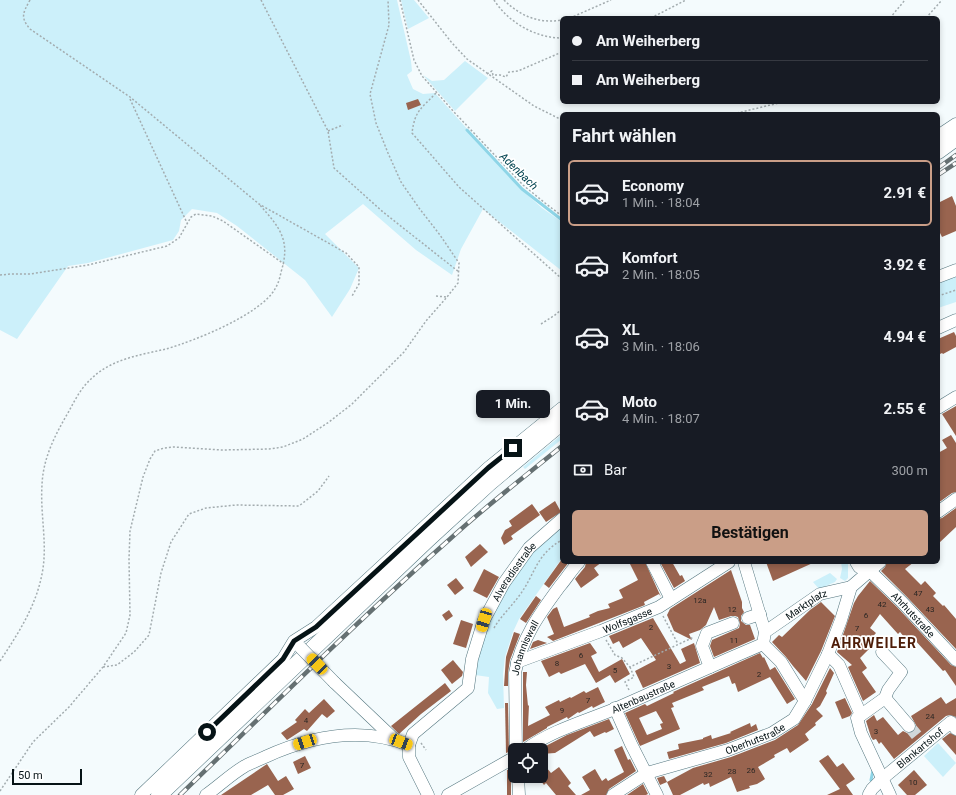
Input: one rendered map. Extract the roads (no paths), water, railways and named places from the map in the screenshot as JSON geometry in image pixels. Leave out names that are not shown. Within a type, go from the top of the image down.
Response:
[{"type":"main road","points":[[940,150],[956,138]]},
{"type":"main road","points":[[159,795],[489,483],[560,424]]},
{"type":"street","points":[[940,135],[956,124]]},
{"type":"street","points":[[940,276],[956,270]]},
{"type":"street","points":[[940,327],[956,320]]},
{"type":"street","points":[[940,407],[956,397]]},
{"type":"street","points":[[141,795],[297,644],[488,468],[560,410]]},
{"type":"street","points":[[940,511],[956,499]]},
{"type":"street","name":"Alveradisstraße","points":[[409,745],[413,734],[468,688],[472,659],[484,620],[504,583],[529,548],[560,521]]},
{"type":"street","name":"Johanniswall","points":[[516,743],[515,673],[517,662],[532,626],[578,564]]},
{"type":"street","points":[[653,564],[671,599]]},
{"type":"street","name":"Wolfsgasse","points":[[517,662],[601,631],[659,607],[726,564]]},
{"type":"street","points":[[745,564],[760,614],[764,638],[805,701]]},
{"type":"street","points":[[857,564],[859,567],[870,571]]},
{"type":"street","name":"Marktplatz","points":[[764,638],[820,594],[851,587],[878,564]]},
{"type":"street","name":"Ahrhutstraße","points":[[870,571],[902,602],[956,660]]},
{"type":"street","name":"Oberhutstraße","points":[[613,795],[647,773],[728,750],[772,733],[794,719],[805,701],[828,654],[841,620],[851,587]]},
{"type":"street","points":[[748,618],[760,614]]},
{"type":"street","points":[[710,666],[702,646],[707,633],[733,623]]},
{"type":"street","name":"Altenbaustraße","points":[[534,743],[553,733],[635,700],[710,666],[764,638]]},
{"type":"street","points":[[297,644],[334,682],[394,739]]},
{"type":"street","points":[[882,652],[900,672],[888,690],[885,698],[857,718],[871,754],[890,795]]},
{"type":"street","points":[[828,654],[839,665],[865,712]]},
{"type":"street","points":[[885,698],[909,726]]},
{"type":"street","points":[[616,708],[631,744],[657,795]]},
{"type":"street","name":"Blankartshof","points":[[869,794],[872,789],[921,740],[938,733],[951,722],[956,729]]},
{"type":"street","points":[[206,795],[245,766],[281,750],[317,738],[348,734],[394,739],[409,745],[409,757],[428,795]]},
{"type":"street","points":[[448,795],[508,761]]},
{"type":"street","points":[[518,783],[519,795]]},
{"type":"waterway","name":"Adenbach","points":[[467,130],[522,189],[560,218]]},
{"type":"waterway","points":[[871,780],[873,770]]},
{"type":"tunnel","points":[[909,726],[918,737]]},
{"type":"railway","points":[[940,167],[956,155]]},
{"type":"railway","points":[[940,174],[956,163]]},
{"type":"railway","points":[[180,795],[415,570],[477,515],[560,448]]},
{"type":"district","name":"AHRWEILER","points":[[874,643]]}]
